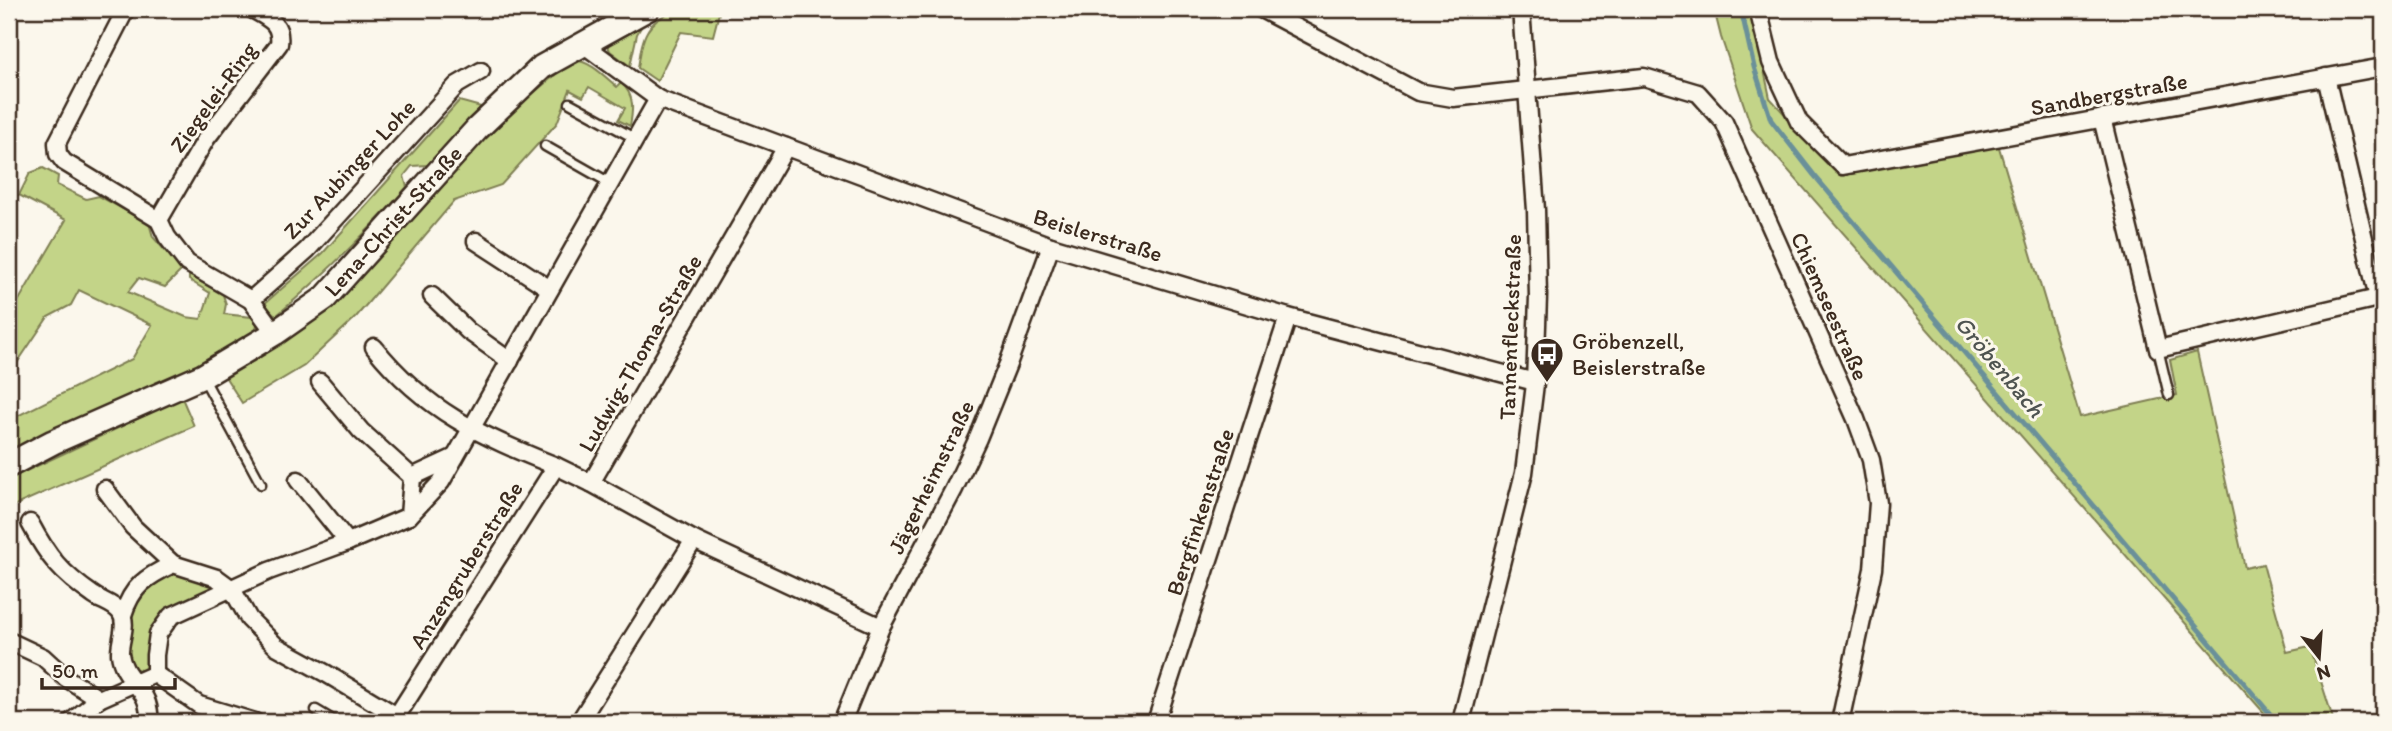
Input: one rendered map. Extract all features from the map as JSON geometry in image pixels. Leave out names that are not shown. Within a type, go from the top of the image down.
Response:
[{"type":"street","points":[[126,9],[57,143],[58,154],[64,162],[159,220],[167,237],[187,263],[251,300],[275,333]]},
{"type":"street","name":"Ziegelei-Ring","points":[[159,220],[206,139],[279,44],[281,36],[278,27],[252,9]]},
{"type":"street","name":"Lena-Christ-Straße","points":[[9,465],[53,442],[203,376],[275,333],[325,298],[477,129],[542,67],[647,9]]},
{"type":"street","name":"Chiemseestraße","points":[[1261,9],[1418,92],[1453,98],[1644,77],[1698,93],[1724,122],[1856,419],[1871,460],[1878,503],[1873,569],[1840,722]]},
{"type":"street","name":"Tannenfleckstraße","points":[[1461,722],[1524,473],[1535,382],[1538,296],[1536,211],[1521,9]]},
{"type":"street","name":"Sandbergstraße","points":[[1758,9],[1771,62],[1799,122],[1843,166],[2383,67]]},
{"type":"street","name":"Beislerstraße","points":[[583,44],[658,99],[1051,247],[1288,317],[1535,382]]},
{"type":"street","name":"Zur Aubinger Lohe","points":[[251,300],[307,250],[457,85],[481,71]]},
{"type":"street","points":[[2102,118],[2158,349],[2380,297],[2326,77]]},
{"type":"street","points":[[155,674],[158,634],[171,616],[269,571],[409,516],[441,482],[658,99]]},
{"type":"street","name":"Ludwig-Thoma-Straße","points":[[786,147],[591,483],[694,540],[881,627]]},
{"type":"street","points":[[476,241],[550,289]]},
{"type":"street","name":"Jägerheimstraße","points":[[842,722],[881,627],[978,438],[1051,247]]},
{"type":"street","points":[[432,296],[468,331],[510,361]]},
{"type":"street","name":"Bergfinkenstraße","points":[[1156,722],[1288,317]]},
{"type":"street","points":[[374,347],[413,390],[470,429],[591,483]]},
{"type":"street","points":[[320,382],[360,430],[412,477]]},
{"type":"street","points":[[412,477],[455,457]]},
{"type":"street","name":"Anzengruberstraße","points":[[395,719],[555,466]]},
{"type":"street","points":[[409,516],[412,477]]},
{"type":"street","points":[[298,480],[348,542]]},
{"type":"street","points":[[105,489],[133,527],[173,564],[217,578],[232,589],[249,620],[276,646],[327,674],[395,719]]},
{"type":"street","points":[[30,523],[45,551],[64,573],[123,615]]},
{"type":"street","points":[[579,722],[694,540]]},
{"type":"street","points":[[150,722],[149,707],[144,695],[125,671],[120,654],[123,615],[128,596],[149,576],[173,564]]},
{"type":"street","points":[[9,641],[43,657],[66,678],[99,699]]},
{"type":"street","points":[[71,722],[99,699],[155,674]]},
{"type":"street","points":[[155,674],[199,705],[255,722]]},
{"type":"lane","points":[[570,103],[636,139]]},
{"type":"lane","points":[[545,146],[610,183]]},
{"type":"lane","points":[[2158,349],[2169,394]]},
{"type":"lane","points":[[203,376],[261,484]]},
{"type":"lane","points":[[316,710],[337,722]]},
{"type":"green space","points":[[676,9],[720,9],[713,36],[681,32],[657,81],[638,68],[644,39],[657,20]]},
{"type":"green space","points":[[1714,9],[1751,9],[1770,98],[1841,176],[1998,144],[2080,417],[2177,395],[2170,360],[2197,352],[2245,568],[2263,564],[2287,652],[2310,647],[2334,722],[2272,722],[1752,129]]},
{"type":"green space","points":[[644,22],[637,34],[630,66],[610,51],[607,44]]},
{"type":"green space","points":[[573,60],[591,66],[617,87],[621,83],[626,88],[632,103],[630,126],[618,120],[625,108],[589,87],[583,97],[570,90],[557,123],[501,185],[454,201],[356,317],[304,366],[242,403],[226,378],[270,351],[330,305],[500,121]]},
{"type":"green space","points":[[459,101],[481,107],[428,165],[412,166],[404,176],[407,187],[392,204],[311,286],[276,316],[264,304],[323,253]]},
{"type":"green space","points":[[43,168],[58,176],[57,185],[86,199],[99,196],[149,223],[153,237],[182,270],[165,287],[139,278],[128,292],[186,317],[201,319],[210,293],[189,280],[189,275],[223,295],[226,304],[224,314],[252,317],[257,324],[255,336],[209,361],[9,455],[9,420],[132,359],[152,325],[79,290],[71,305],[48,317],[9,375],[9,317],[66,220],[19,195],[30,173]]},
{"type":"green space","points":[[182,398],[194,426],[9,508],[9,479]]},
{"type":"green space","points":[[174,567],[225,589],[153,632],[145,671],[132,668],[127,656],[130,599]]},
{"type":"waterway","name":"Gröbenbach","points":[[1741,9],[1754,67],[1771,120],[1814,175],[2277,722]]},
{"type":"place","name":"Gröbenzell, Beislerstraße","points":[[1547,384]]}]
